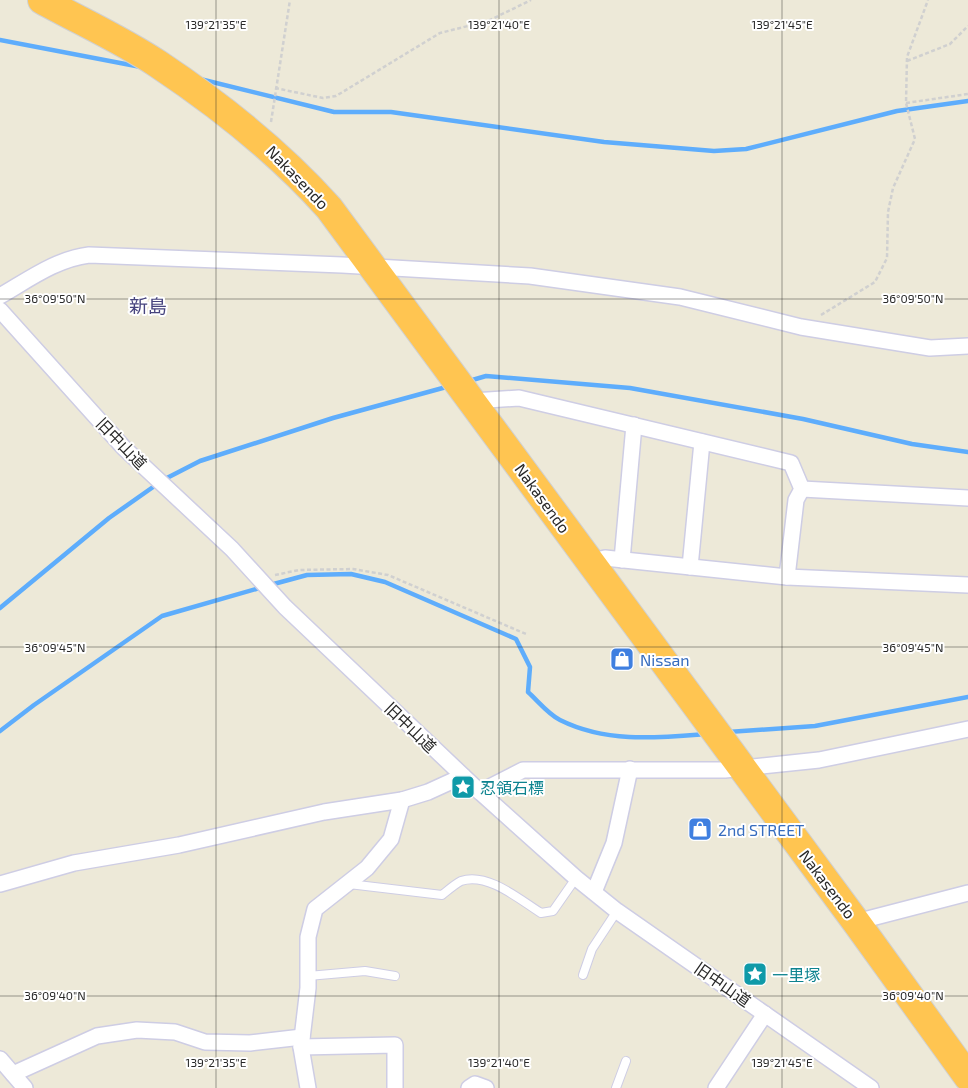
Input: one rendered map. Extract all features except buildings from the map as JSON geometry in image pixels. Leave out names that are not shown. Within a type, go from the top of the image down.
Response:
[{"type":"highway","name":"Nakasendo","points":[[42,0],[157,64],[185,84],[268,146],[300,175],[329,208],[375,267],[968,1077]]},
{"type":"street","points":[[0,296],[50,267],[72,257],[89,255],[375,267],[539,277],[680,297],[801,327],[930,348],[968,346]]},
{"type":"street","name":"旧中山道","points":[[0,310],[124,448],[168,488],[274,594],[463,776],[576,878],[617,911],[871,1088]]},
{"type":"street","points":[[464,389],[519,398],[791,463],[802,489]]},
{"type":"street","points":[[622,560],[634,425]]},
{"type":"street","points":[[690,567],[702,442]]},
{"type":"street","points":[[802,489],[968,498]]},
{"type":"street","points":[[787,577],[796,500],[802,489]]},
{"type":"street","points":[[590,562],[605,558],[787,577],[968,585]]},
{"type":"street","points":[[480,792],[523,770],[725,770],[741,766],[819,760],[968,728]]},
{"type":"street","points":[[594,892],[614,843],[630,769]]},
{"type":"street","points":[[0,884],[74,863],[178,845],[324,812],[402,800],[428,792],[463,776]]},
{"type":"street","points":[[308,1088],[301,1042],[308,976],[308,937],[315,909],[366,868],[391,839],[402,800]]},
{"type":"street","points":[[856,922],[968,893]]},
{"type":"street","points":[[716,1088],[765,1014]]},
{"type":"street","points":[[12,1074],[96,1036],[137,1030],[175,1032],[205,1042],[301,1042],[395,1045],[394,1088]]},
{"type":"street","points":[[0,1059],[25,1088]]},
{"type":"street","points":[[469,1088],[475,1084],[486,1088]]},
{"type":"lane","points":[[344,884],[442,895],[462,881],[483,880],[508,892],[541,913],[553,911],[576,878]]},
{"type":"lane","points":[[583,975],[592,949],[617,911]]},
{"type":"lane","points":[[308,976],[365,971],[395,976]]},
{"type":"lane","points":[[616,1088],[626,1061]]},
{"type":"path","points":[[268,146],[274,88],[290,0]]},
{"type":"path","points":[[274,88],[322,98],[336,96],[440,33],[488,21],[531,0]]},
{"type":"path","points":[[801,327],[875,282],[887,258],[888,212],[893,188],[915,139],[906,104],[907,61],[928,0]]},
{"type":"path","points":[[907,61],[950,44],[968,26]]},
{"type":"path","points":[[906,104],[968,94]]},
{"type":"path","points":[[259,578],[308,570],[353,569],[388,575],[526,634]]},
{"type":"waterway","points":[[0,40],[141,67]]},
{"type":"waterway","points":[[200,79],[334,112],[391,112],[604,142],[714,151],[746,149],[897,111],[968,101]]},
{"type":"waterway","points":[[469,381],[486,376],[630,388],[803,419],[912,444],[968,452]]},
{"type":"waterway","points":[[0,608],[109,518],[163,480],[200,461],[333,418],[450,386]]},
{"type":"waterway","points":[[270,585],[307,575],[351,574],[385,582],[516,639],[530,667],[528,692],[547,711],[560,720],[577,727],[613,736],[668,737],[705,734]]},
{"type":"waterway","points":[[0,731],[34,705],[162,616],[263,587]]},
{"type":"waterway","points":[[728,732],[815,726],[968,697]]},
{"type":"place","name":"Nissan","points":[[622,659]]},
{"type":"place","name":"忍領石標","points":[[463,787]]},
{"type":"place","name":"2nd STREET","points":[[700,829]]},
{"type":"place","name":"一里塚","points":[[755,974]]},
{"type":"district","name":"新島","points":[[148,305]]}]
